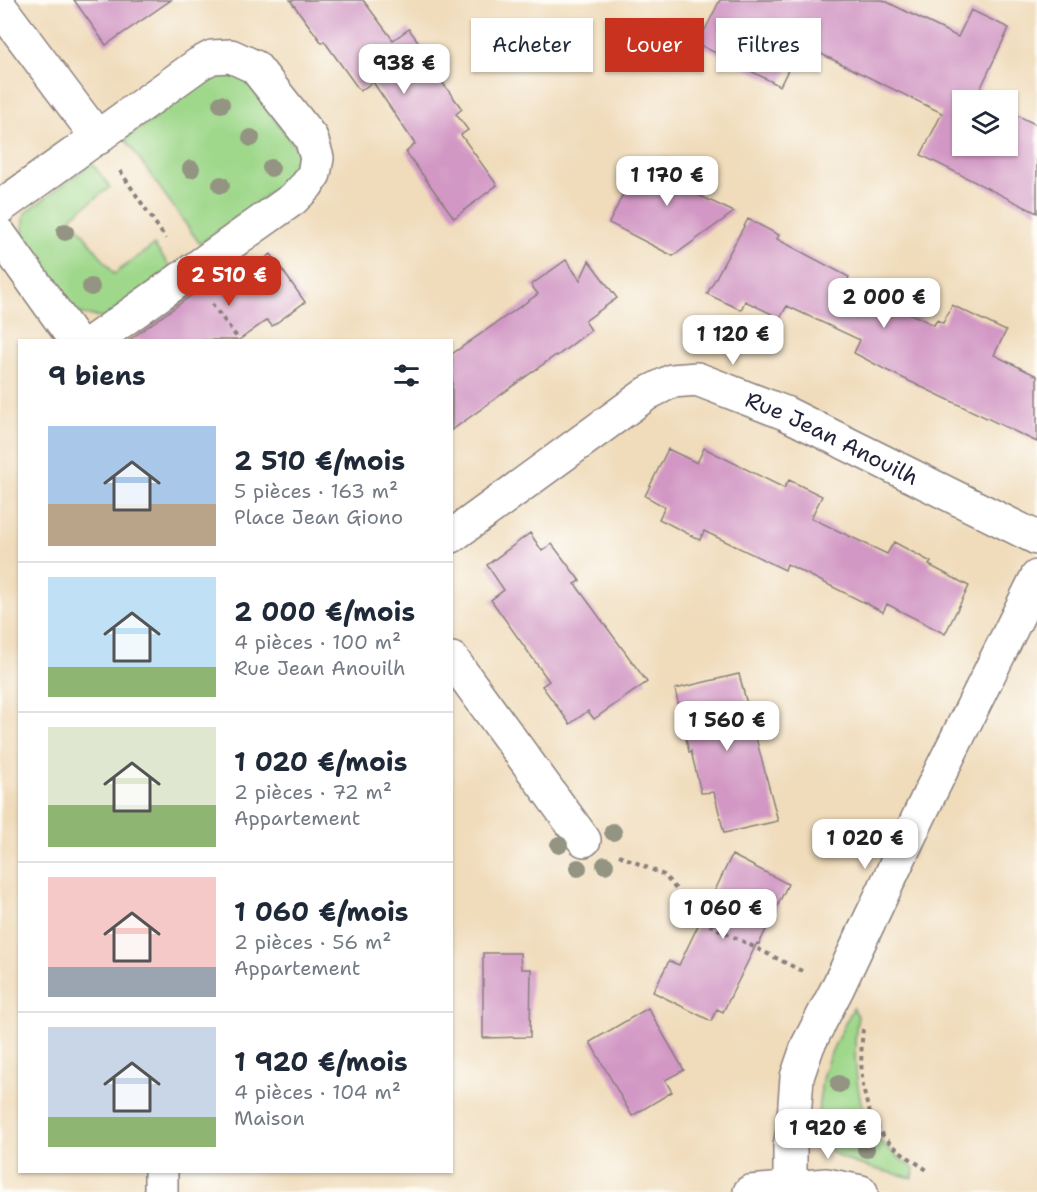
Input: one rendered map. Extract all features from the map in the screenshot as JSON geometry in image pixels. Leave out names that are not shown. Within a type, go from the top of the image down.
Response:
[{"type":"street","points":[[0,7],[98,138]]},
{"type":"street","points":[[0,207],[212,57],[231,56],[255,67],[311,138],[316,158],[314,174],[293,199],[96,339]]},
{"type":"street","points":[[0,235],[74,339]]},
{"type":"street","name":"Rue Jean Anouilh","points":[[453,535],[648,393],[672,381],[697,379],[784,413],[1037,538]]},
{"type":"street","points":[[790,1188],[790,1146],[797,1077],[808,1045],[1037,577]]},
{"type":"street","points":[[453,660],[584,840]]},
{"type":"street","points":[[161,1173],[161,1192]]},
{"type":"street","points":[[750,1192],[826,1185],[861,1192]]},
{"type":"path","points":[[584,840],[664,875],[704,922],[803,972]]},
{"type":"path","points":[[863,1026],[863,1089],[878,1128],[890,1143],[927,1170]]},
{"type":"green space","points":[[214,74],[243,76],[298,151],[290,178],[200,244],[125,139]]},
{"type":"green space","points":[[92,163],[110,187],[71,217],[114,274],[154,245],[171,268],[105,318],[76,313],[22,237],[25,213]]},
{"type":"green space","points":[[853,1008],[858,1016],[855,1060],[863,1108],[878,1138],[912,1167],[913,1178],[845,1160],[831,1151],[820,1132],[818,1111],[824,1071]]},
{"type":"building","points":[[74,0],[171,0],[106,45]]},
{"type":"building","points":[[290,0],[363,0],[393,40],[409,29],[431,59],[427,62],[462,109],[456,114],[468,130],[461,135],[497,185],[454,218],[406,152],[415,144],[373,82],[360,91],[324,41],[322,43]]},
{"type":"building","points":[[720,0],[883,0],[958,37],[971,10],[1009,28],[980,90],[952,90],[952,156],[1018,156],[1018,116],[1037,125],[1037,213],[921,155],[942,113],[821,54],[821,18],[716,18],[716,53],[704,47],[704,32]]},
{"type":"building","points":[[753,72],[787,72],[780,86]]},
{"type":"building","points":[[664,157],[706,179],[698,195],[734,212],[673,256],[609,223],[640,160],[658,168]]},
{"type":"building","points":[[748,219],[779,235],[777,239],[849,277],[846,283],[934,325],[937,320],[943,323],[952,305],[1006,331],[994,355],[1037,376],[1037,442],[854,353],[860,340],[787,306],[780,318],[745,301],[741,310],[707,294]]},
{"type":"building","points":[[271,254],[305,302],[272,326],[267,320],[240,339],[130,339],[230,268],[238,278]]},
{"type":"building","points":[[566,260],[580,280],[589,261],[617,298],[585,321],[591,330],[453,429],[453,353],[538,294],[531,285]]},
{"type":"building","points":[[704,448],[784,488],[789,480],[822,496],[811,518],[887,554],[894,542],[931,562],[929,565],[969,586],[945,634],[887,604],[883,612],[787,564],[785,570],[704,531],[700,540],[659,519],[665,507],[645,496],[668,449],[697,463]]},
{"type":"building","points":[[530,533],[542,551],[552,544],[580,581],[575,584],[647,682],[594,719],[588,711],[570,724],[542,686],[549,681],[491,600],[504,590],[487,565]]},
{"type":"building","points":[[739,674],[778,821],[724,833],[714,792],[701,793],[675,689]]},
{"type":"building","points":[[732,855],[788,884],[723,1012],[717,1009],[711,1021],[653,992],[669,961],[679,965]]},
{"type":"building","points":[[483,953],[520,953],[521,969],[531,969],[530,1037],[483,1038]]},
{"type":"building","points":[[648,1008],[684,1070],[665,1080],[672,1092],[632,1116],[590,1042]]}]
